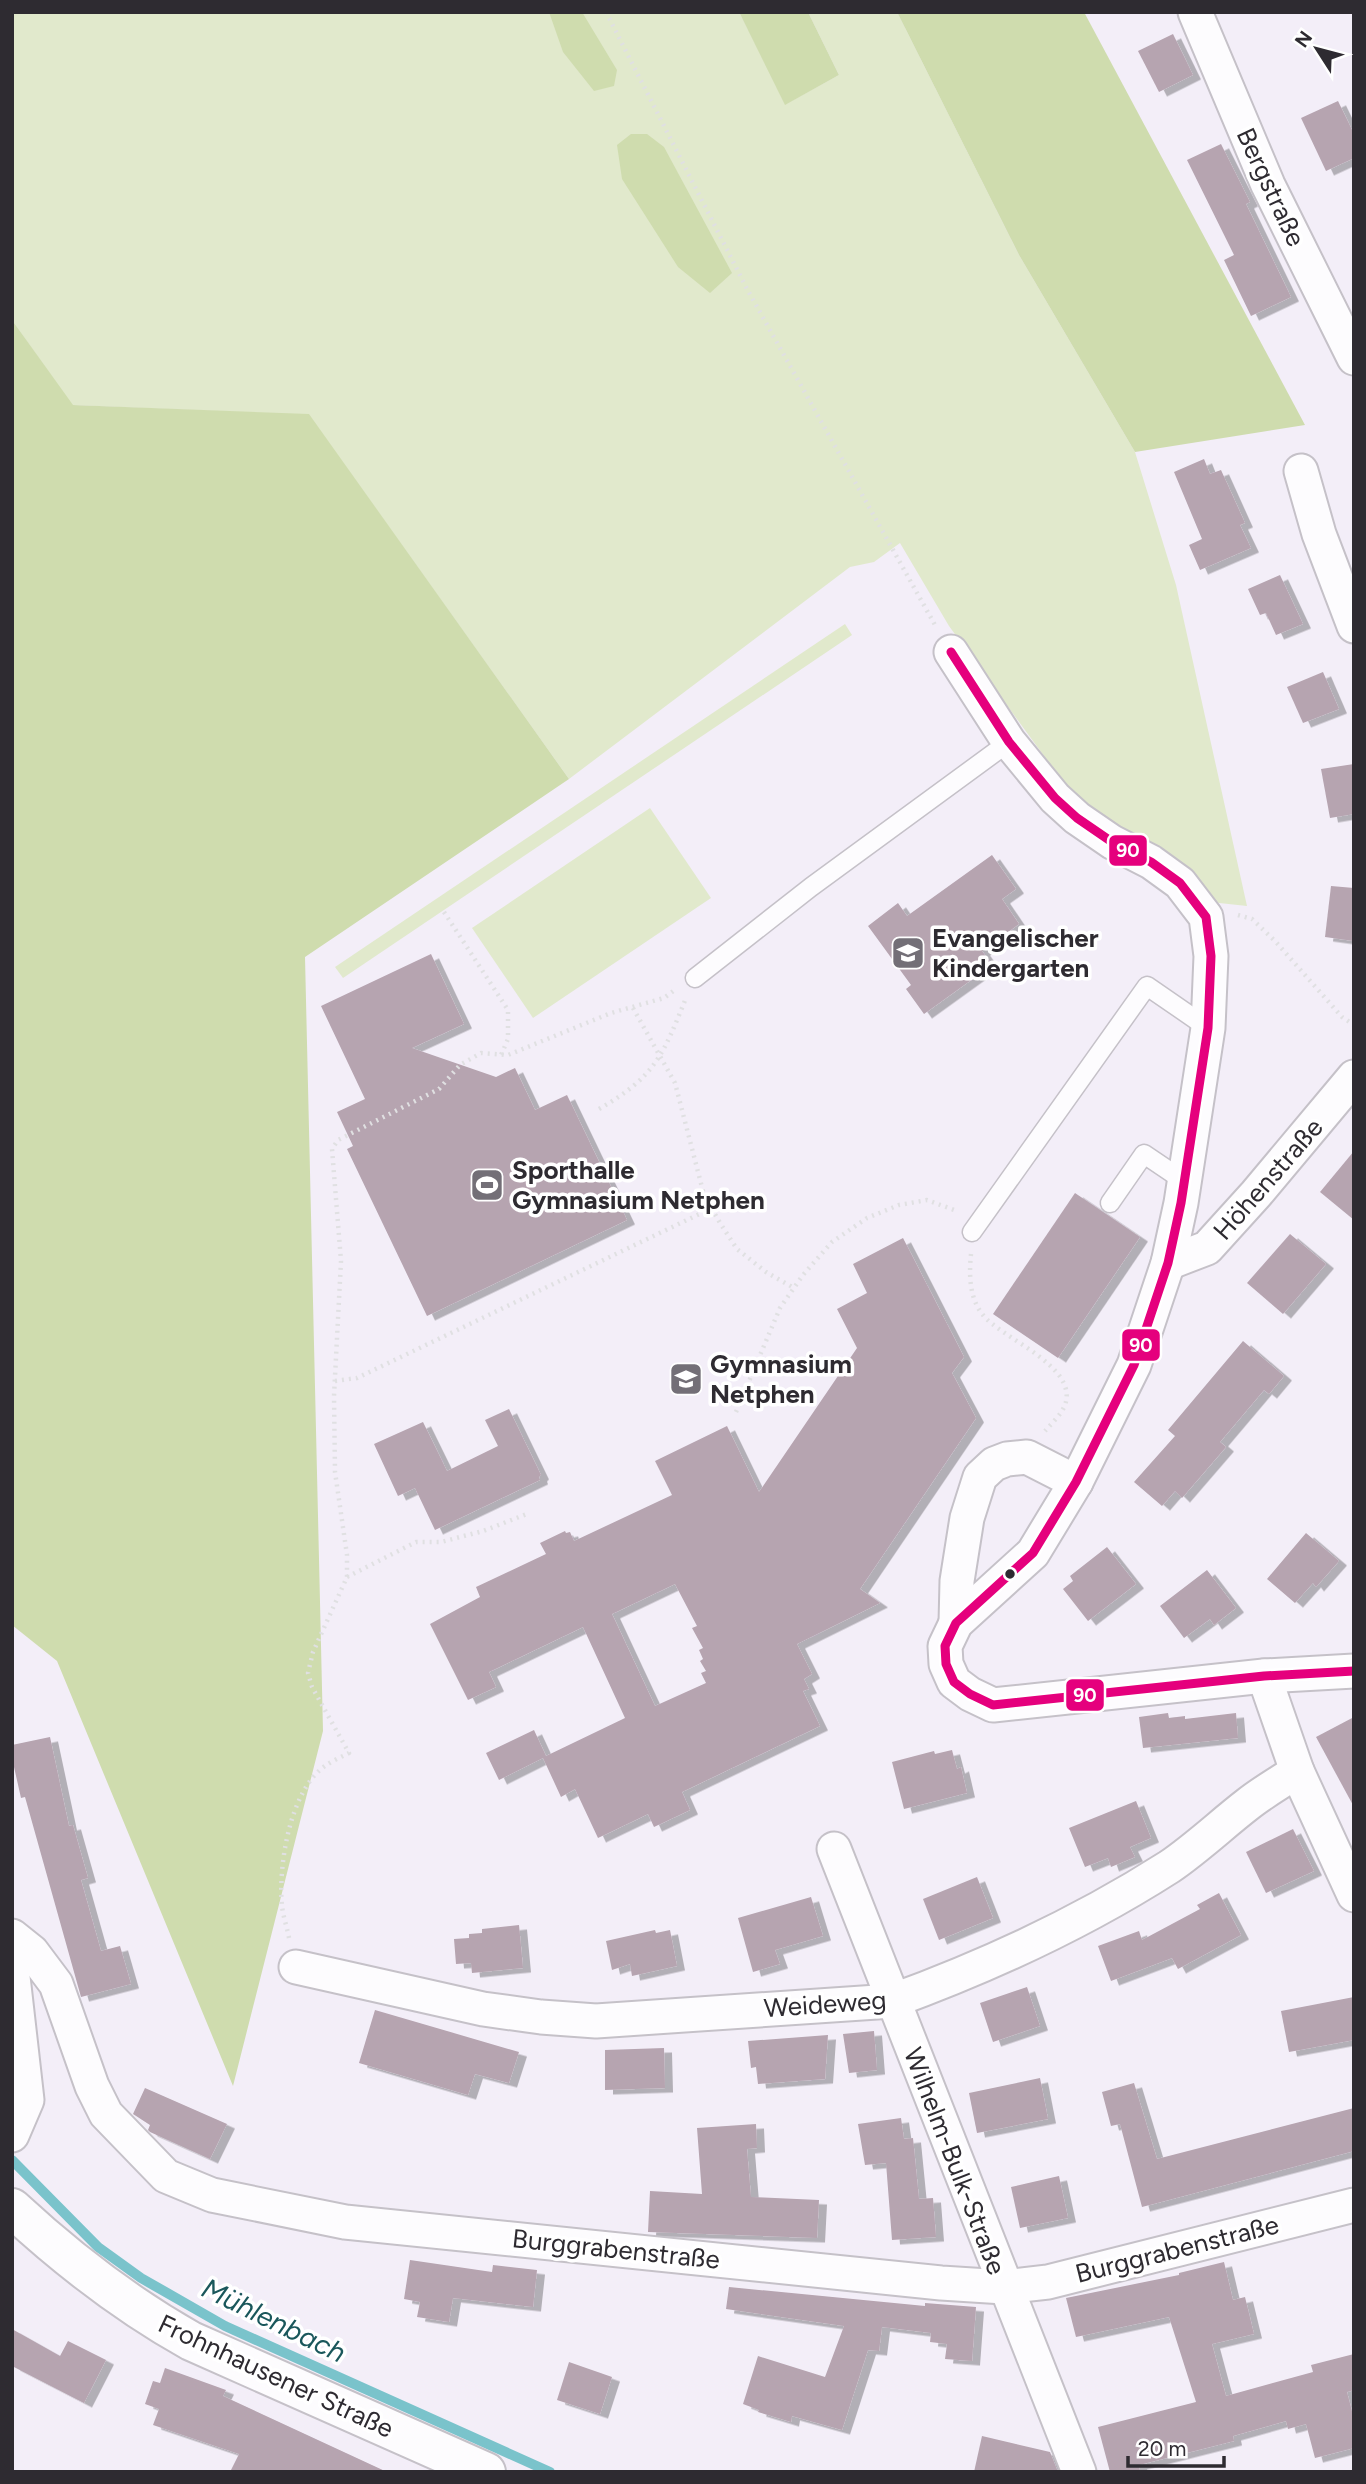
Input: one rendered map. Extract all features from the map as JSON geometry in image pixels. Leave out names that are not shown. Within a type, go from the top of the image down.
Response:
[{"type":"main road","name":"Frohnhausener Straße","points":[[12,2208],[55,2249],[163,2326],[429,2460],[486,2472]]},
{"type":"street","name":"Bergstraße","points":[[1195,12],[1268,185],[1354,358]]},
{"type":"street","points":[[1301,471],[1319,534],[1354,626]]},
{"type":"street","points":[[1319,534],[1354,569]]},
{"type":"street","points":[[951,652],[1009,742],[1055,798],[1077,818],[1112,842],[1151,862],[1180,883],[1206,917],[1211,956],[1208,1028],[1184,1181],[1168,1263],[1134,1365],[1076,1482],[1033,1553],[956,1622]]},
{"type":"street","name":"Höhenstraße","points":[[1168,1263],[1207,1248],[1354,1077]]},
{"type":"street","points":[[1076,1482],[1027,1457],[1007,1459],[994,1464],[979,1477],[967,1518],[957,1581],[956,1622],[945,1646],[946,1664],[954,1682],[970,1694],[993,1705],[1264,1676],[1354,1671]]},
{"type":"street","points":[[1264,1676],[1297,1771],[1354,1895]]},
{"type":"street","name":"Weideweg","points":[[296,1968],[483,2009],[596,2021],[891,2001],[936,1985],[1042,1938],[1082,1917],[1171,1866],[1251,1802],[1297,1771]]},
{"type":"street","name":"Wilhelm-Bulk-Straße","points":[[834,1849],[891,2001],[1079,2472]]},
{"type":"street","name":"Burggrabenstraße","points":[[12,1936],[32,1952],[56,1984],[92,2086],[106,2114],[166,2176],[212,2195],[345,2222],[940,2283],[1004,2287],[1048,2282],[1354,2205]]},
{"type":"street","points":[[12,1968],[27,2100],[15,2132]]},
{"type":"lane","points":[[695,978],[811,887],[1009,742]]},
{"type":"lane","points":[[977,1226],[1147,986],[1208,1028]]},
{"type":"lane","points":[[1110,1203],[1144,1154],[1184,1181]]},
{"type":"path","points":[[606,12],[747,289],[951,652]]},
{"type":"path","points":[[444,912],[508,1010],[508,1039],[502,1055]]},
{"type":"path","points":[[1206,917],[1233,914],[1252,919],[1276,942],[1342,1017],[1354,1025]]},
{"type":"path","points":[[296,1968],[282,1905],[284,1860],[290,1821],[313,1778],[324,1766],[349,1753],[312,1686],[308,1673],[313,1652],[347,1577],[347,1555],[335,1472],[334,1381],[341,1261],[332,1149],[338,1140],[439,1089],[468,1059],[481,1053],[508,1055],[611,1013],[664,998],[695,978]]},
{"type":"path","points":[[599,1109],[627,1093],[660,1058],[695,978]]},
{"type":"path","points":[[633,1008],[675,1083],[704,1195],[737,1249],[766,1272],[794,1288]]},
{"type":"path","points":[[736,1412],[780,1308],[832,1242],[867,1218],[899,1205],[927,1200],[977,1226],[971,1284],[972,1295],[982,1315],[1053,1368],[1063,1381],[1065,1406],[1027,1457]]},
{"type":"path","points":[[334,1381],[357,1378],[712,1208]]},
{"type":"path","points":[[347,1577],[416,1542],[452,1540],[527,1514]]},
{"type":"green space","points":[[12,12],[739,12],[786,104],[839,75],[808,12],[897,12],[1019,255],[1135,452],[1176,585],[1247,906],[1210,902],[1082,808],[949,626],[900,543],[874,562],[850,567],[569,779],[309,415],[72,405],[12,320]]},
{"type":"green space","points":[[549,12],[582,12],[617,70],[614,86],[594,91],[563,52]]},
{"type":"green space","points":[[739,12],[808,12],[839,75],[785,105]]},
{"type":"green space","points":[[897,12],[1084,12],[1305,425],[1135,452],[1019,255]]},
{"type":"green space","points":[[631,134],[647,134],[664,147],[732,273],[710,293],[678,267],[622,179],[617,145]]},
{"type":"green space","points":[[12,320],[73,405],[309,414],[569,779],[305,957],[323,1731],[233,2086],[57,1661],[12,1625]]},
{"type":"green space","points":[[845,624],[852,635],[343,978],[335,967]]},
{"type":"green space","points":[[650,808],[711,898],[533,1018],[472,928]]},
{"type":"building","points":[[1173,34],[1193,75],[1159,92],[1138,51]]},
{"type":"building","points":[[1338,101],[1354,134],[1354,158],[1326,171],[1301,118]]},
{"type":"building","points":[[1221,144],[1250,202],[1246,204],[1291,297],[1251,316],[1224,260],[1234,255],[1187,160]]},
{"type":"building","points":[[1204,459],[1210,474],[1221,470],[1245,523],[1240,525],[1251,548],[1200,570],[1189,545],[1202,539],[1174,472]]},
{"type":"building","points":[[1280,575],[1303,624],[1276,635],[1266,613],[1260,615],[1248,589]]},
{"type":"building","points":[[1323,672],[1339,709],[1303,723],[1287,687]]},
{"type":"building","points":[[1354,764],[1354,814],[1330,818],[1321,769]]},
{"type":"building","points":[[992,855],[1016,889],[1002,899],[1019,924],[982,951],[992,965],[924,1014],[906,989],[911,985],[868,926],[898,903],[907,916]]},
{"type":"building","points":[[1331,886],[1354,888],[1354,941],[1325,937]]},
{"type":"building","name":"Sporthalle Gymnasium Netphen","points":[[431,954],[464,1024],[412,1048],[496,1077],[515,1068],[535,1110],[567,1095],[627,1220],[427,1316],[347,1149],[353,1146],[337,1112],[365,1099],[321,1006]]},
{"type":"building","points":[[1354,1151],[1354,1220],[1320,1192]]},
{"type":"building","points":[[1075,1193],[1140,1237],[1058,1358],[993,1314]]},
{"type":"building","points":[[1290,1234],[1326,1264],[1283,1314],[1247,1283]]},
{"type":"building","points":[[903,1238],[964,1357],[952,1373],[976,1418],[860,1589],[880,1603],[797,1644],[812,1674],[804,1679],[809,1689],[803,1691],[820,1726],[682,1792],[690,1810],[654,1827],[648,1814],[598,1838],[575,1789],[561,1797],[543,1758],[499,1780],[486,1753],[534,1730],[546,1756],[625,1718],[583,1627],[489,1672],[496,1687],[468,1700],[430,1624],[480,1597],[476,1587],[546,1554],[540,1543],[565,1531],[570,1532],[574,1541],[672,1495],[655,1461],[727,1426],[759,1492],[857,1348],[837,1309],[867,1293],[853,1264]],"holes":[[[675,1584],[697,1626],[692,1628],[703,1648],[699,1650],[703,1659],[700,1661],[706,1671],[701,1673],[706,1683],[655,1706],[612,1614]]]},
{"type":"building","points":[[1243,1341],[1284,1376],[1269,1394],[1264,1390],[1220,1442],[1226,1447],[1182,1498],[1175,1491],[1162,1506],[1134,1482],[1175,1436],[1168,1430]]},
{"type":"building","points":[[509,1409],[541,1475],[540,1480],[435,1530],[415,1488],[398,1496],[374,1444],[423,1422],[447,1471],[498,1446],[485,1420]]},
{"type":"building","points":[[1306,1533],[1339,1561],[1316,1587],[1313,1583],[1295,1603],[1267,1579]]},
{"type":"building","points":[[1107,1547],[1136,1584],[1088,1621],[1063,1589],[1073,1581],[1070,1576]]},
{"type":"building","points":[[1207,1570],[1236,1608],[1214,1625],[1210,1619],[1184,1638],[1160,1606]]},
{"type":"building","points":[[1168,1713],[1169,1718],[1185,1716],[1185,1719],[1236,1713],[1238,1738],[1143,1748],[1139,1717]]},
{"type":"building","points":[[1354,1717],[1354,1807],[1316,1737]]},
{"type":"building","points":[[50,1737],[69,1826],[73,1825],[88,1878],[81,1880],[101,1951],[120,1946],[131,1984],[81,1997],[25,1797],[21,1798],[12,1758],[12,1745]]},
{"type":"building","points":[[952,1750],[957,1769],[961,1767],[967,1793],[904,1809],[892,1762],[934,1751],[935,1754]]},
{"type":"building","points":[[1136,1801],[1151,1838],[1130,1847],[1135,1857],[1111,1867],[1108,1858],[1085,1867],[1069,1828]]},
{"type":"building","points":[[1293,1829],[1314,1871],[1266,1893],[1246,1852]]},
{"type":"building","points":[[977,1877],[993,1918],[939,1940],[923,1899]]},
{"type":"building","points":[[1219,1893],[1241,1935],[1178,1969],[1172,1958],[1111,1981],[1098,1946],[1139,1931],[1142,1940],[1200,1909],[1197,1905]]},
{"type":"building","points":[[811,1897],[823,1936],[775,1950],[780,1964],[753,1972],[738,1918]]},
{"type":"building","points":[[519,1925],[523,1968],[472,1973],[471,1963],[456,1964],[454,1939],[469,1938],[469,1934],[482,1933],[482,1929]]},
{"type":"building","points":[[655,1930],[656,1933],[670,1930],[677,1966],[632,1976],[630,1964],[612,1970],[606,1941]]},
{"type":"building","points":[[1027,1987],[1040,2026],[993,2042],[980,2003]]},
{"type":"building","points":[[1354,1997],[1354,2040],[1289,2052],[1281,2011]]},
{"type":"building","points":[[375,2010],[519,2052],[509,2083],[475,2074],[468,2095],[359,2063]]},
{"type":"building","points":[[874,2031],[877,2070],[849,2073],[843,2034]]},
{"type":"building","points":[[828,2035],[825,2079],[758,2084],[756,2067],[751,2068],[748,2041]]},
{"type":"building","points":[[664,2048],[665,2088],[605,2090],[605,2050]]},
{"type":"building","points":[[1040,2078],[1048,2119],[977,2133],[969,2093]]},
{"type":"building","points":[[1134,2083],[1157,2159],[1354,2108],[1354,2151],[1142,2207],[1120,2124],[1111,2126],[1102,2092]]},
{"type":"building","points":[[145,2088],[227,2124],[210,2159],[150,2132],[150,2125],[133,2114]]},
{"type":"building","points":[[901,2118],[904,2139],[913,2138],[919,2199],[933,2198],[936,2237],[892,2240],[886,2163],[865,2165],[858,2124]]},
{"type":"building","points":[[756,2124],[757,2148],[747,2149],[751,2197],[819,2200],[817,2238],[648,2232],[650,2191],[702,2194],[697,2128]]},
{"type":"building","points":[[1059,2176],[1068,2218],[1020,2228],[1011,2187]]},
{"type":"building","points":[[410,2260],[492,2272],[493,2265],[537,2270],[533,2307],[453,2298],[449,2322],[417,2317],[420,2302],[404,2299]]},
{"type":"building","points":[[1224,2262],[1233,2300],[1245,2297],[1254,2334],[1212,2344],[1226,2396],[1313,2372],[1311,2365],[1354,2354],[1354,2390],[1347,2392],[1354,2419],[1354,2448],[1315,2458],[1306,2424],[1288,2429],[1286,2421],[1233,2436],[1234,2441],[1139,2465],[1140,2472],[1110,2472],[1098,2427],[1196,2402],[1169,2317],[1076,2337],[1066,2298],[1179,2275]]},
{"type":"building","points":[[729,2287],[925,2306],[925,2303],[976,2307],[972,2361],[945,2359],[947,2344],[930,2342],[931,2333],[882,2327],[879,2351],[868,2350],[842,2430],[792,2416],[791,2422],[758,2412],[759,2410],[743,2404],[758,2356],[825,2377],[844,2326],[726,2309]]},
{"type":"building","points":[[12,2329],[60,2356],[68,2341],[106,2360],[84,2403],[12,2366]]},
{"type":"building","points":[[569,2362],[612,2377],[600,2414],[557,2400]]},
{"type":"building","points":[[165,2368],[226,2390],[223,2396],[387,2472],[230,2472],[239,2454],[153,2425],[159,2409],[145,2404],[153,2381],[160,2383]]},
{"type":"building","points":[[982,2436],[1050,2452],[1058,2472],[974,2472]]},
{"type":"waterway","name":"Mühlenbach","points":[[12,2160],[98,2247],[141,2278],[225,2326],[550,2472]]},
{"type":"transit line","name":"90","points":[[951,652],[1009,742],[1055,798],[1077,818],[1112,842],[1151,862],[1180,883],[1206,917],[1211,956],[1208,1028],[1181,1203],[1168,1263],[1134,1365],[1076,1482],[1033,1553],[956,1623],[945,1646],[946,1664],[954,1682],[970,1694],[993,1705],[1264,1676],[1354,1671]]},
{"type":"place","name":"Evangelischer Kindergarten","points":[[908,953]]},
{"type":"place","name":"Sporthalle Gymnasium Netphen","points":[[487,1185]]},
{"type":"place","name":"Gymnasium Netphen","points":[[686,1379]]}]
